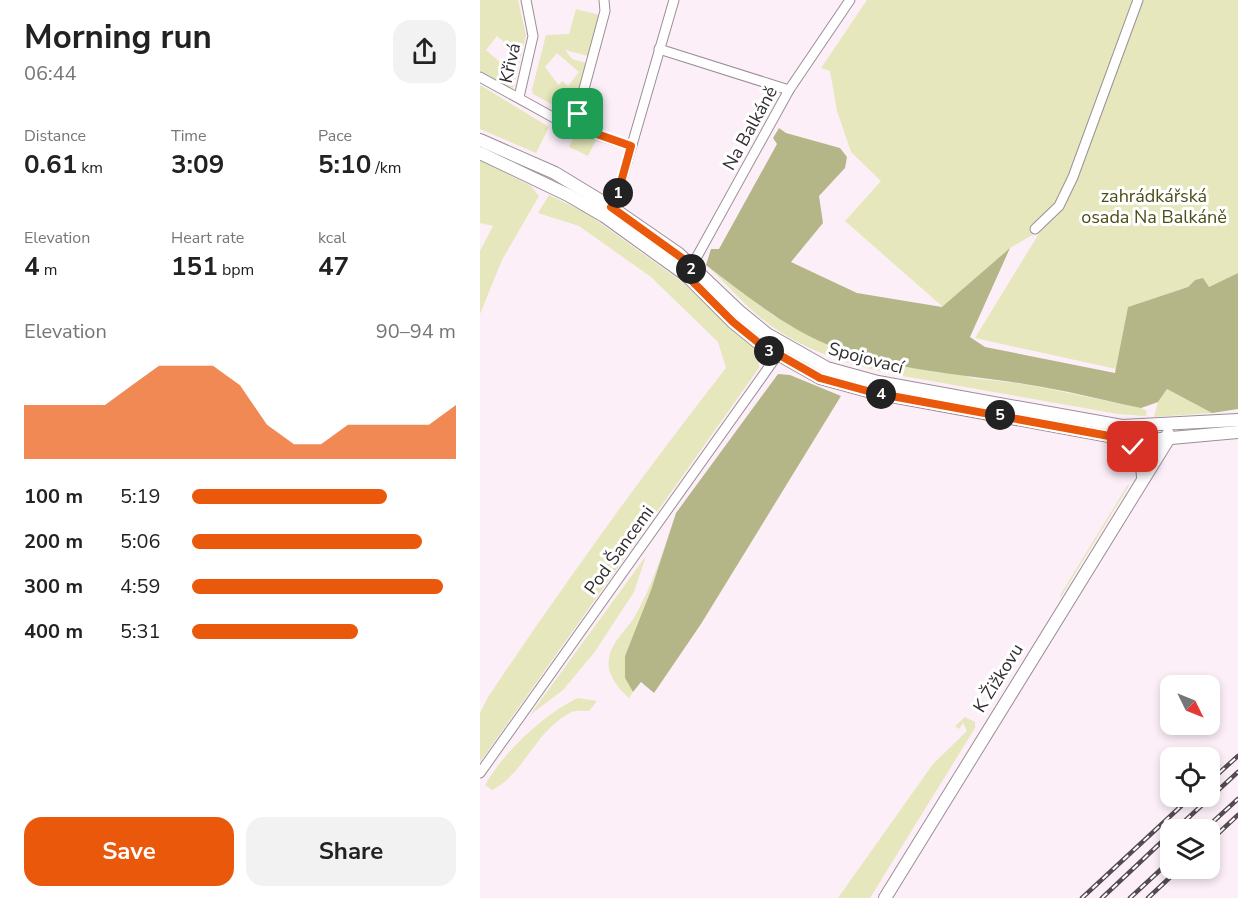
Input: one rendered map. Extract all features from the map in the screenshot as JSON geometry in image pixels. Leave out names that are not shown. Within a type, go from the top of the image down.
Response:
[{"type":"main road","name":"Spojovací","points":[[480,140],[555,173],[690,270],[740,312],[781,351],[820,378],[875,393],[1120,438],[1169,438],[1238,432]]},
{"type":"main road","name":"Spojovací","points":[[480,153],[607,212]]},
{"type":"main road","name":"Spojovací","points":[[781,351],[827,368],[878,382],[1122,426],[1238,420]]},
{"type":"main road","points":[[1167,424],[1169,438]]},
{"type":"main road","points":[[1120,438],[1138,452],[1143,461],[1143,477]]},
{"type":"main road","name":"K Žižkovu","points":[[885,898],[1169,438]]},
{"type":"street","name":"Křivá","points":[[519,97],[533,36],[526,0]]},
{"type":"street","points":[[574,126],[605,11],[604,0]]},
{"type":"street","points":[[607,212],[616,200],[674,0]]},
{"type":"street","name":"Na Balkáně","points":[[690,270],[789,90],[850,0]]},
{"type":"street","points":[[1035,229],[1059,206],[1074,177],[1138,0]]},
{"type":"street","points":[[659,49],[789,90]]},
{"type":"street","points":[[480,77],[567,125],[631,146]]},
{"type":"street","name":"Pod Šancemi","points":[[480,773],[781,351]]},
{"type":"green space","points":[[480,0],[518,0],[526,35],[513,89],[480,71]],"holes":[[[497,36],[519,55],[508,69],[486,50]]]},
{"type":"green space","points":[[867,0],[1133,0],[1069,176],[1055,206],[1030,226],[1034,234],[1010,248],[943,307],[845,221],[881,181],[851,152],[837,111],[830,71],[821,68]]},
{"type":"green space","name":"zahrádkářská osada Na Balkáně","points":[[1141,0],[1238,0],[1238,273],[1209,287],[1195,280],[1188,287],[1128,307],[1116,369],[975,338],[1043,227],[1061,207]]},
{"type":"green space","points":[[576,9],[599,15],[588,56],[565,50],[572,59],[586,63],[571,115],[533,94],[532,90],[546,35],[569,34]],"holes":[[[557,53],[579,72],[568,86],[562,81],[559,85],[545,67]]]},
{"type":"green space","points":[[480,85],[549,127],[536,153],[480,129]]},
{"type":"green space","points":[[779,128],[786,133],[840,148],[847,157],[845,168],[819,196],[823,223],[791,262],[857,293],[942,307],[1010,248],[970,337],[985,347],[1115,373],[1128,307],[1188,287],[1195,280],[1203,278],[1209,287],[1238,273],[1238,409],[1212,413],[1167,389],[1158,402],[1141,408],[1040,386],[906,367],[859,356],[818,341],[801,332],[752,300],[706,265],[711,249],[719,249],[777,144],[773,138]]},
{"type":"green space","points":[[575,134],[596,140],[588,156],[569,147]]},
{"type":"green space","points":[[480,160],[531,186],[539,196],[502,260],[480,314],[480,251],[493,226],[480,223]]},
{"type":"green space","points":[[549,195],[586,213],[681,281],[723,321],[754,345],[759,355],[759,368],[480,762],[480,713],[488,697],[604,530],[726,368],[718,342],[651,277],[579,226],[538,213]]},
{"type":"green space","points":[[706,265],[774,316],[972,378],[1025,384],[1141,408],[1147,411],[1146,416],[1118,414],[897,375],[846,362],[796,341],[766,322]]},
{"type":"green space","points":[[778,374],[790,375],[841,396],[701,624],[654,693],[641,682],[633,692],[625,678],[625,656],[651,590],[676,513]]},
{"type":"green space","points":[[1167,389],[1212,413],[1154,417],[1158,402]]},
{"type":"green space","points":[[1130,484],[1062,595],[1059,597],[1127,486]]},
{"type":"green space","points":[[676,513],[651,590],[625,656],[625,678],[633,692],[629,698],[611,676],[610,653],[635,616],[647,591]]},
{"type":"green space","points":[[646,556],[634,592],[594,653],[563,690],[530,715]]},
{"type":"green space","points":[[578,698],[597,701],[589,711],[572,712],[558,721],[503,783],[492,790],[485,785],[502,760],[526,735],[552,713]]},
{"type":"green space","points":[[965,717],[975,722],[975,728],[870,898],[838,898],[933,764],[967,731],[963,723],[959,729],[955,726]]},
{"type":"railway","points":[[1220,772],[1238,756]]},
{"type":"railway","points":[[1187,819],[1238,772]]},
{"type":"railway","points":[[1216,819],[1238,799]]},
{"type":"railway","points":[[1082,898],[1180,807]]},
{"type":"railway","points":[[1220,832],[1238,815]]},
{"type":"railway","points":[[1102,898],[1160,843]]},
{"type":"railway","points":[[1130,898],[1160,870]]},
{"type":"railway","points":[[1148,898],[1168,879]]},
{"type":"route","points":[[578,114],[574,126],[631,146],[616,200],[611,207],[658,238],[693,266],[686,275],[733,322],[777,356],[820,378],[875,393],[1120,438],[1133,447]]}]
